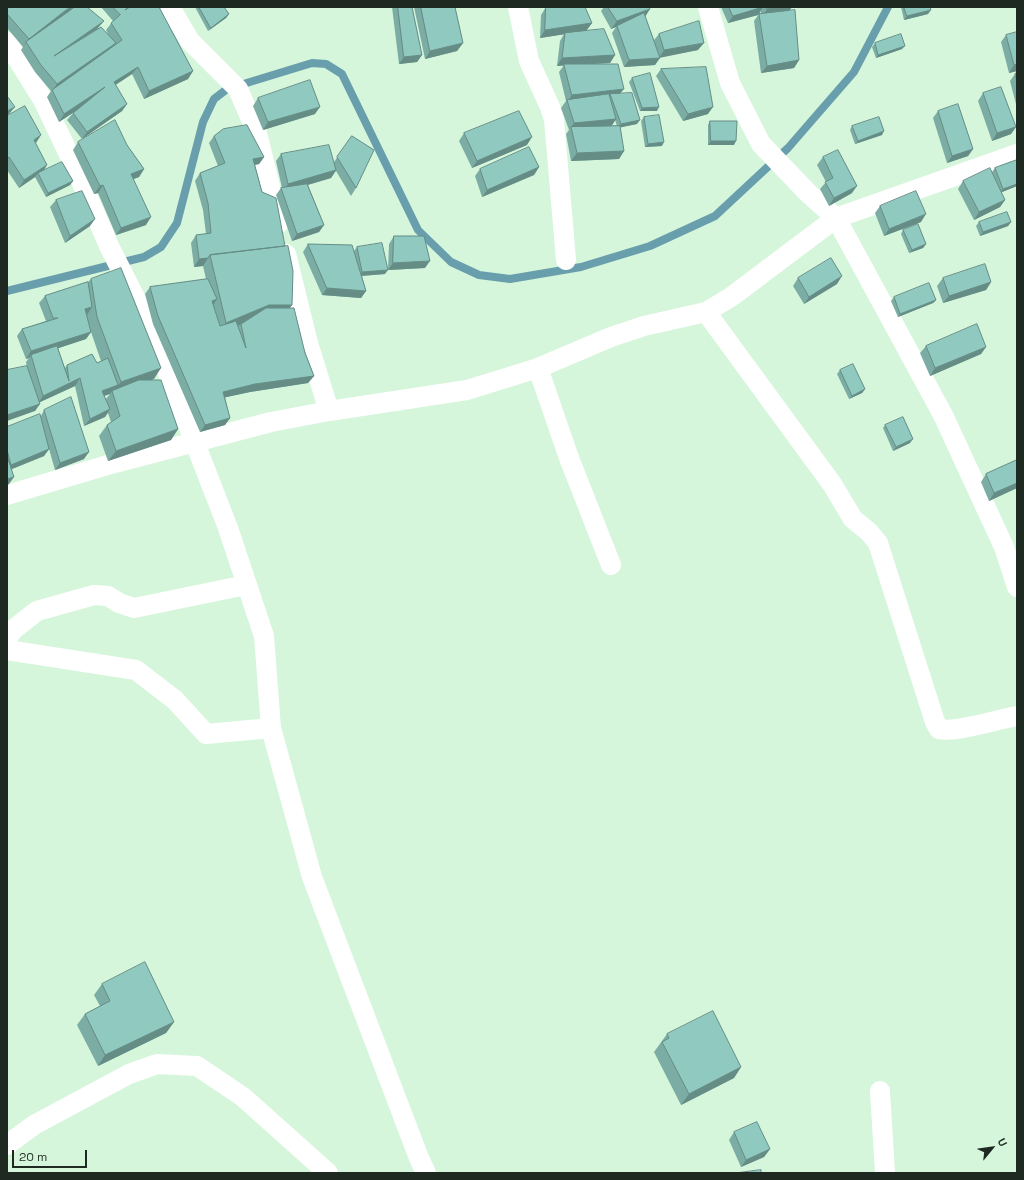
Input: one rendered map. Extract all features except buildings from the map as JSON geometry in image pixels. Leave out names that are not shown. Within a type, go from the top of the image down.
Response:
[{"type":"street","points":[[170,7],[190,41],[210,63],[238,89],[257,134],[308,343],[329,411]]},
{"type":"street","points":[[518,7],[529,61],[554,119],[566,260]]},
{"type":"street","points":[[708,7],[730,83],[761,144],[809,194],[836,218],[943,415],[1004,547],[1017,587]]},
{"type":"street","points":[[7,42],[43,100],[75,167],[109,246],[150,327],[228,528],[264,636],[271,728],[312,877],[426,1173]]},
{"type":"street","points":[[7,495],[111,464],[270,422],[329,411],[467,390],[538,368],[611,337],[644,326],[706,312],[731,298],[836,218],[1017,154]]},
{"type":"street","points":[[706,312],[832,484],[853,519],[870,532],[878,544],[935,722],[939,729],[957,729],[1017,716]]},
{"type":"street","points":[[538,368],[569,458],[611,565]]},
{"type":"street","points":[[7,638],[14,629],[37,611],[94,595],[108,596],[119,603],[134,608],[246,585]]},
{"type":"street","points":[[7,650],[136,670],[175,700],[206,734],[271,728]]},
{"type":"street","points":[[7,1145],[34,1125],[129,1074],[157,1064],[197,1066],[243,1097],[328,1173]]},
{"type":"street","points":[[880,1091],[885,1173]]},
{"type":"waterway","points":[[7,291],[144,257],[161,247],[177,223],[203,122],[214,99],[227,89],[312,63],[326,64],[342,74],[418,230],[451,262],[479,275],[510,279],[581,267],[650,246],[715,216],[788,148],[854,72],[888,7]]}]
